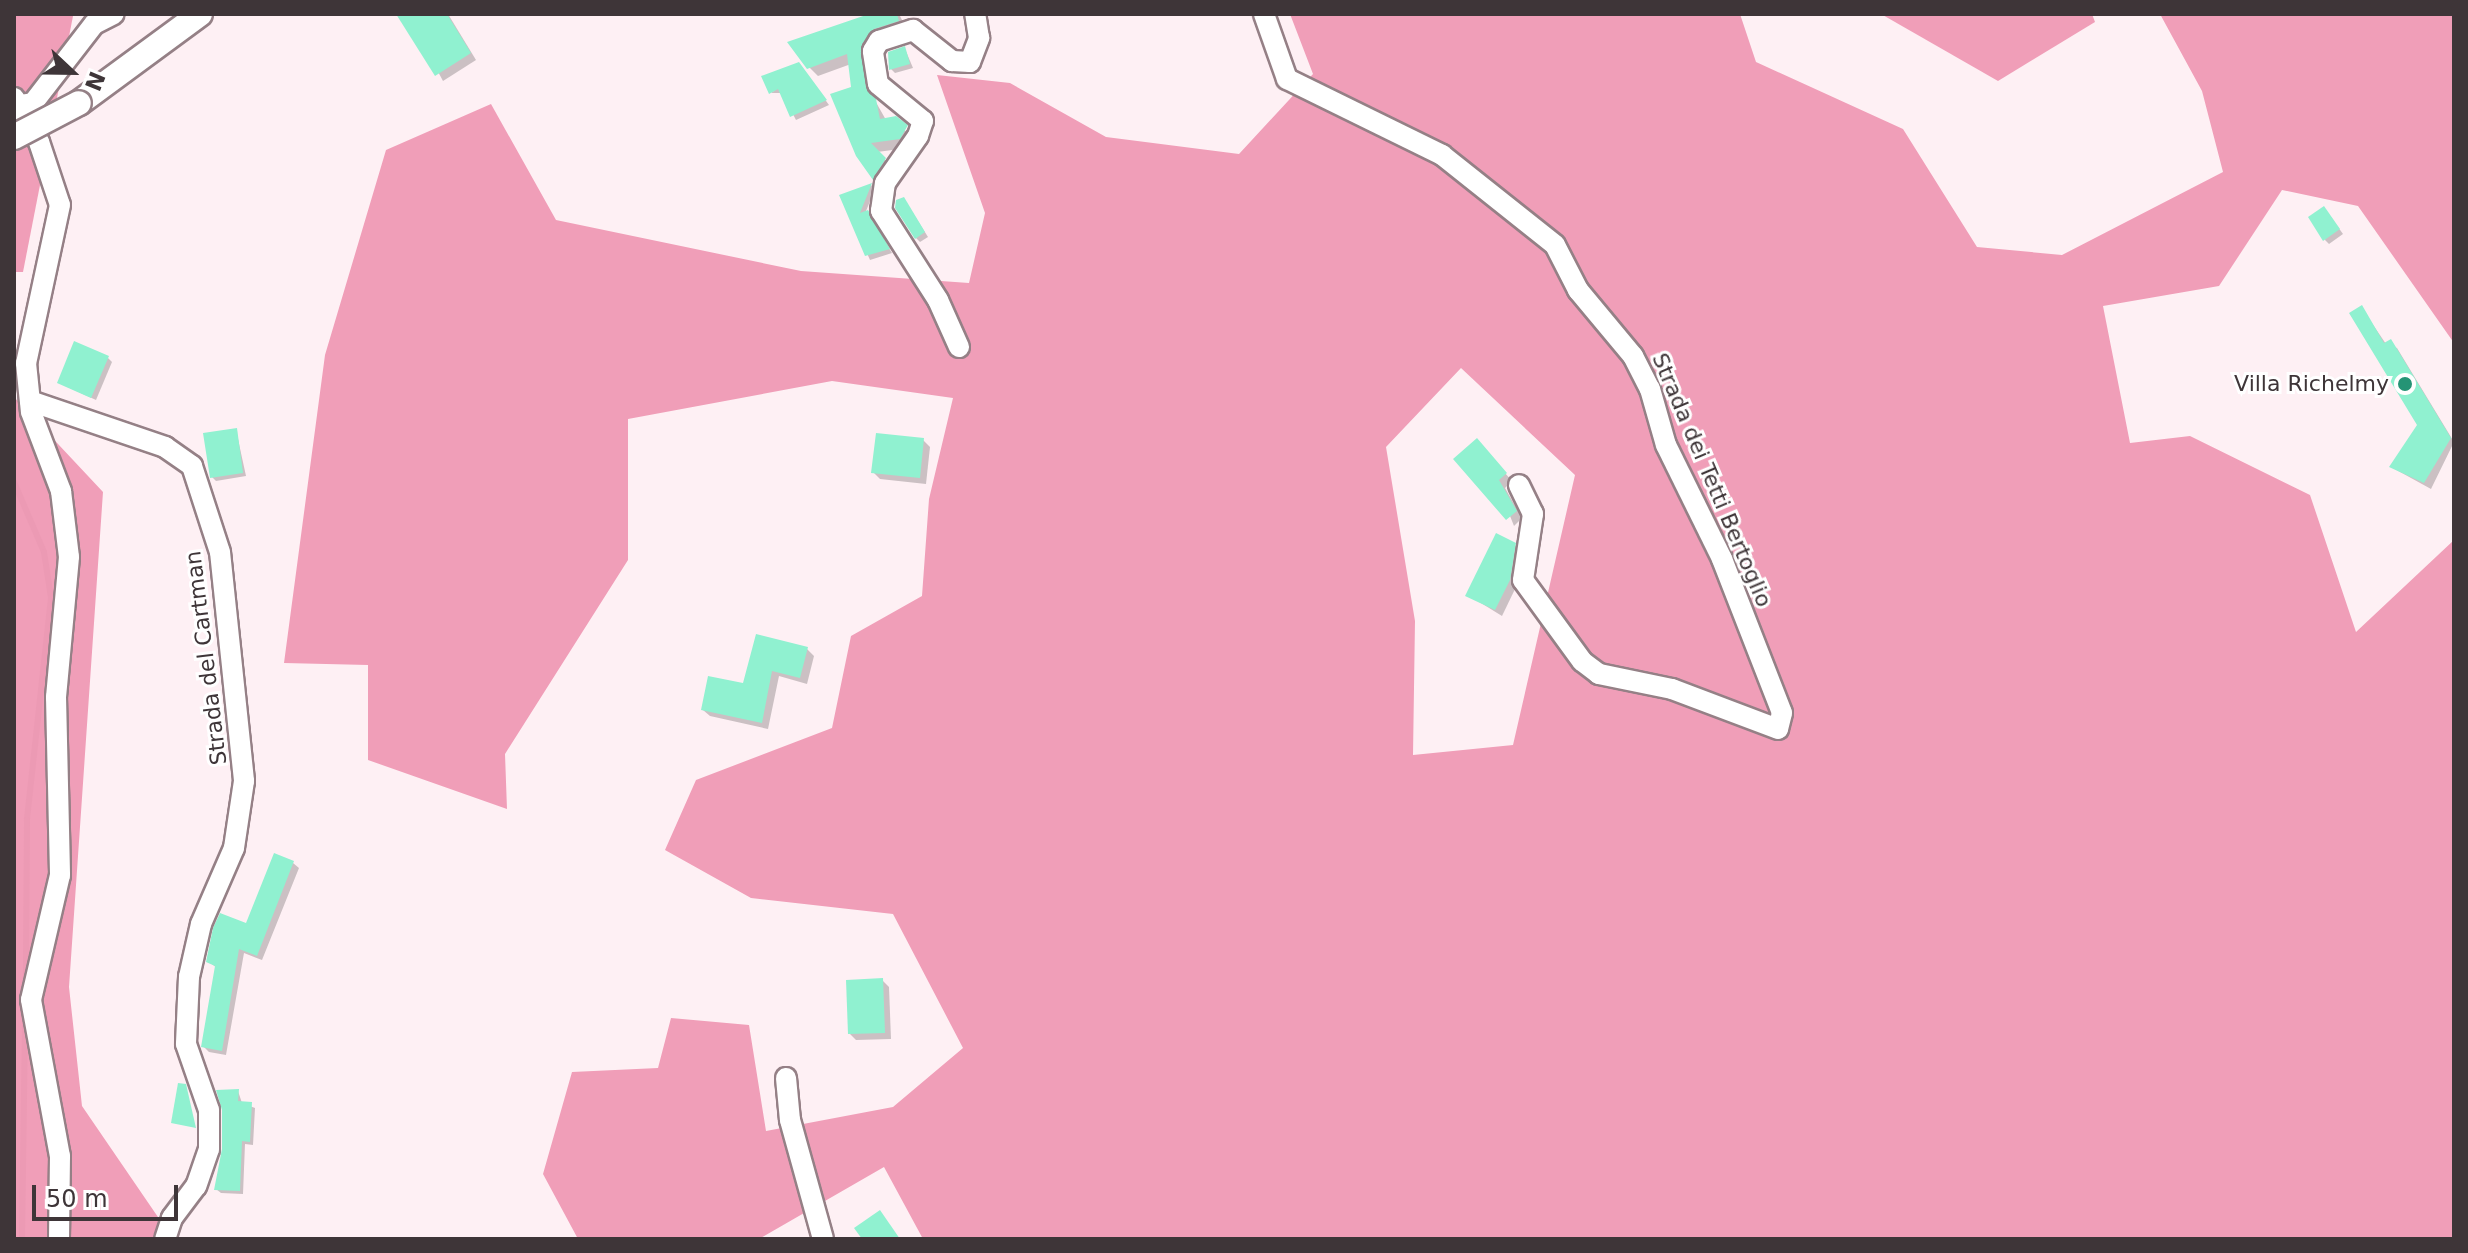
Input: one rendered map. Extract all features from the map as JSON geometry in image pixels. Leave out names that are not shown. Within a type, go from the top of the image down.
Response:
[{"type":"main road","points":[[14,137],[79,103],[200,14]]},
{"type":"street","points":[[59,1239],[60,1156],[31,1000],[60,875],[56,697],[69,557],[61,491],[30,401],[26,363],[60,205],[17,102],[33,103],[94,24],[114,14]]},
{"type":"street","points":[[959,347],[938,300],[881,211],[885,183],[918,136],[923,121],[878,84],[873,51],[879,41],[913,30],[952,61],[970,62],[979,38],[975,14]]},
{"type":"street","name":"Strada dei Tetti Bertoglio","points":[[1264,14],[1287,79],[1442,155],[1555,245],[1578,290],[1633,356],[1650,389],[1666,445],[1722,559],[1782,713],[1778,729],[1672,689],[1599,674],[1582,661],[1523,580],[1533,514],[1519,485]]},
{"type":"street","name":"Strada del Cartman","points":[[30,401],[165,447],[192,466],[220,552],[244,781],[234,848],[201,924],[189,977],[186,1044],[209,1110],[209,1149],[165,1239]]},
{"type":"street","points":[[786,1078],[790,1120],[823,1239]]},
{"type":"shaded area","points":[[14,14],[73,16],[23,272],[14,272]]},
{"type":"shaded area","points":[[1290,14],[1740,14],[1756,62],[1903,129],[1977,247],[2062,255],[2223,172],[2202,91],[2160,14],[2454,14],[2454,343],[2358,206],[2282,190],[2219,286],[2103,306],[2130,443],[2190,436],[2310,495],[2356,632],[2454,540],[2454,1239],[923,1239],[884,1167],[759,1239],[578,1239],[543,1174],[572,1072],[658,1068],[671,1018],[749,1025],[766,1131],[893,1107],[963,1048],[893,914],[751,898],[665,850],[696,780],[832,728],[851,636],[922,596],[929,499],[953,398],[832,381],[628,419],[628,560],[505,754],[507,809],[368,760],[368,665],[284,663],[325,355],[386,150],[491,104],[556,220],[801,271],[969,283],[985,213],[937,75],[1010,83],[1106,137],[1239,154],[1313,74]],"holes":[[[1461,368],[1575,475],[1513,745],[1413,755],[1415,621],[1386,447]]]},
{"type":"shaded area","points":[[1881,14],[2092,14],[2095,22],[1998,81]]},
{"type":"shaded area","points":[[14,397],[103,492],[69,987],[82,1106],[173,1239],[14,1239]]},
{"type":"building","points":[[396,14],[447,14],[471,53],[435,76]]},
{"type":"building","points":[[869,14],[897,14],[899,21],[874,29],[862,44],[866,87],[876,99],[880,119],[896,116],[908,125],[900,139],[871,143],[886,158],[873,180],[856,156],[830,94],[851,87],[847,54],[807,69],[787,42]]},
{"type":"building","points":[[905,46],[910,64],[889,70],[888,52]]},
{"type":"building","points":[[799,62],[827,100],[790,117],[778,89],[769,94],[761,76]]},
{"type":"building","points":[[872,183],[860,213],[868,210],[890,249],[865,256],[839,195]]},
{"type":"building","points":[[904,197],[925,232],[915,239],[895,208],[896,200]]},
{"type":"building","points":[[2324,206],[2340,229],[2323,241],[2308,217]]},
{"type":"building","name":"Villa Richelmy","points":[[2362,305],[2384,343],[2391,339],[2451,438],[2424,483],[2389,467],[2417,425],[2349,313]]},
{"type":"building","points":[[74,341],[109,356],[91,398],[57,383]]},
{"type":"building","points":[[237,428],[243,473],[210,478],[203,433]]},
{"type":"building","points":[[876,433],[924,438],[920,478],[871,473]]},
{"type":"building","points":[[1477,438],[1507,473],[1499,480],[1517,511],[1506,520],[1453,459]]},
{"type":"building","points":[[1496,533],[1516,543],[1510,580],[1495,610],[1465,596]]},
{"type":"building","points":[[756,634],[808,647],[800,678],[772,671],[762,723],[701,710],[708,676],[743,683]]},
{"type":"building","points":[[274,853],[294,861],[257,956],[239,949],[222,1051],[201,1047],[215,966],[206,962],[213,928],[220,913],[246,923]]},
{"type":"building","points":[[883,978],[885,1033],[848,1034],[846,980]]},
{"type":"building","points":[[178,1083],[186,1084],[196,1128],[171,1123]]},
{"type":"building","points":[[239,1089],[238,1101],[252,1102],[250,1142],[242,1141],[240,1191],[214,1190],[222,1149],[222,1110],[216,1090]]},
{"type":"building","points":[[880,1210],[900,1239],[862,1239],[854,1228]]},
{"type":"waterway","points":[[14,482],[44,552],[51,598],[27,820],[26,983]]},
{"type":"waterway","points":[[22,1239],[25,1019]]},
{"type":"place","name":"Villa Richelmy","points":[[2405,384]]}]
